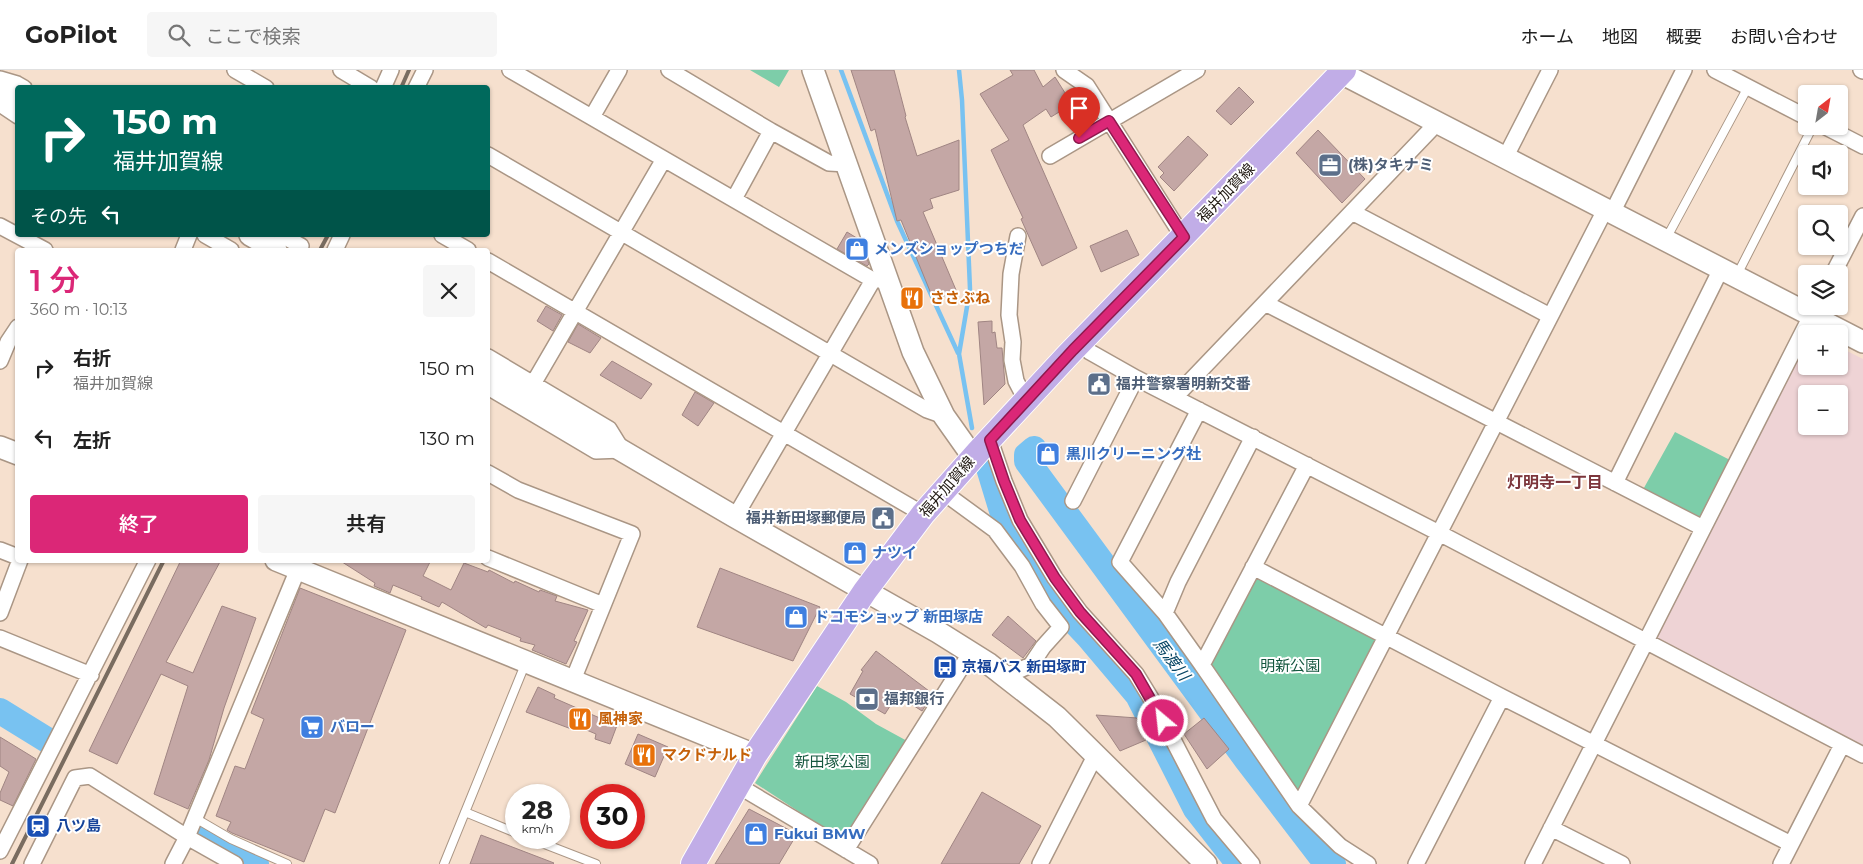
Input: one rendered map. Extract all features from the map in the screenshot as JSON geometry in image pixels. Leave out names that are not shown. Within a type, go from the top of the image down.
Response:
[{"type":"main road","name":"福井加賀線","points":[[690,863],[755,755],[865,591],[923,514],[981,448],[1083,339],[1342,72]]},
{"type":"street","points":[[235,70],[261,85]]},
{"type":"street","points":[[341,70],[366,85]]},
{"type":"street","points":[[384,85],[391,70]]},
{"type":"street","points":[[418,85],[425,70]]},
{"type":"street","points":[[510,70],[734,199],[880,280]]},
{"type":"street","points":[[592,117],[619,70]]},
{"type":"street","points":[[669,70],[829,163],[847,164]]},
{"type":"street","points":[[813,70],[847,164],[880,280],[944,416]]},
{"type":"street","points":[[1050,156],[1196,70]]},
{"type":"street","points":[[1505,158],[1550,70]]},
{"type":"street","points":[[1299,806],[1550,316],[1684,70]]},
{"type":"street","points":[[1715,70],[1798,113]]},
{"type":"street","points":[[1069,71],[1087,86],[1184,237]]},
{"type":"street","points":[[1342,72],[1666,241],[1729,273],[1798,304]]},
{"type":"street","points":[[0,79],[16,85]]},
{"type":"street","points":[[0,90],[15,98]]},
{"type":"street","points":[[0,104],[15,114]]},
{"type":"street","points":[[1175,397],[1437,123]]},
{"type":"street","points":[[734,199],[771,131]]},
{"type":"street","points":[[1842,135],[1863,146]]},
{"type":"street","points":[[490,156],[927,410],[944,416],[981,448],[1004,481],[1020,520],[1055,578],[1080,612],[1136,674],[1155,705],[1214,819],[1252,864]]},
{"type":"street","points":[[533,384],[664,159]]},
{"type":"street","points":[[1352,212],[1550,316]]},
{"type":"street","points":[[1838,265],[1863,216]]},
{"type":"street","points":[[0,226],[15,234]]},
{"type":"street","points":[[1018,236],[1017,249],[1014,254],[1009,315],[1013,342],[1012,360],[1016,381],[1026,400]]},
{"type":"street","points":[[21,237],[41,248]]},
{"type":"street","points":[[208,237],[228,248]]},
{"type":"street","points":[[253,237],[273,248]]},
{"type":"street","points":[[286,237],[302,244]]},
{"type":"street","points":[[445,237],[465,248]]},
{"type":"street","points":[[490,262],[923,514]]},
{"type":"street","points":[[1616,482],[1729,273]]},
{"type":"street","points":[[735,517],[830,354],[880,280]]},
{"type":"street","points":[[1265,303],[1703,528]]},
{"type":"street","points":[[1533,864],[1811,315]]},
{"type":"street","points":[[1819,315],[1863,342]]},
{"type":"street","points":[[0,361],[15,332]]},
{"type":"street","points":[[1083,339],[1090,352],[1136,378],[1439,533],[1863,755]]},
{"type":"street","points":[[490,358],[610,429],[622,450]]},
{"type":"street","points":[[490,373],[735,517],[971,652],[1006,676],[1057,717],[1206,864]]},
{"type":"street","points":[[1073,500],[1136,378]]},
{"type":"street","points":[[490,388],[596,451],[622,450]]},
{"type":"street","points":[[1199,410],[1120,562],[1165,613],[1299,806],[1340,846],[1368,864]]},
{"type":"street","points":[[1165,613],[1182,574],[1253,437]]},
{"type":"street","points":[[0,447],[15,453]]},
{"type":"street","points":[[1202,665],[1307,465]]},
{"type":"street","points":[[490,474],[518,490],[632,534],[573,680]]},
{"type":"street","points":[[943,492],[996,530],[1022,566],[1043,604],[1061,627],[1043,647],[1031,665],[1006,676]]},
{"type":"street","points":[[0,550],[15,557]]},
{"type":"street","points":[[490,559],[603,605]]},
{"type":"street","points":[[0,613],[18,563]]},
{"type":"street","points":[[0,851],[7,821],[91,675],[147,563]]},
{"type":"street","points":[[173,864],[195,818],[285,563],[755,755]]},
{"type":"street","points":[[1253,567],[1502,698],[1791,844]]},
{"type":"street","points":[[0,638],[91,675]]},
{"type":"street","points":[[846,850],[971,652]]},
{"type":"street","points":[[1416,864],[1502,698]]},
{"type":"street","points":[[1781,864],[1842,745]]},
{"type":"street","points":[[1040,864],[1096,754]]},
{"type":"street","points":[[32,864],[74,778],[90,776],[235,864]]},
{"type":"street","points":[[737,785],[870,864]]},
{"type":"street","points":[[1551,828],[1622,864]]},
{"type":"lane","points":[[1666,241],[1748,87]]},
{"type":"lane","points":[[1729,273],[1808,135]]},
{"type":"lane","points":[[444,864],[527,661]]},
{"type":"lane","points":[[465,812],[505,828]]},
{"type":"lane","points":[[195,818],[231,839],[287,864]]},
{"type":"lane","points":[[557,849],[596,864]]},
{"type":"shaded area","points":[[1848,352],[1863,359],[1863,745],[1653,638],[1798,354],[1798,375],[1848,375]]},
{"type":"green space","points":[[750,70],[789,70],[779,87]]},
{"type":"green space","points":[[1675,432],[1732,461],[1703,528],[1640,495]]},
{"type":"green space","name":"明新公園","points":[[1253,567],[1386,636],[1299,806],[1202,665]]},
{"type":"green space","name":"新田塚公園","points":[[817,686],[846,702],[876,724],[909,742],[845,842],[755,783]]},
{"type":"building","points":[[851,70],[894,70],[905,117],[917,156],[959,140],[959,190],[930,199],[933,208],[923,212],[956,290],[934,301],[901,220],[897,221],[875,129],[871,131]]},
{"type":"building","points":[[1010,70],[1034,70],[1043,87],[1055,77],[1072,104],[1051,117],[1046,109],[1023,125],[1077,248],[1042,266],[1021,219],[1023,218],[991,150],[1009,140],[980,94],[1013,75]]},
{"type":"building","points":[[1239,87],[1254,102],[1231,125],[1216,111]]},
{"type":"building","points":[[1318,130],[1365,179],[1342,203],[1296,153]]},
{"type":"building","points":[[1188,136],[1208,155],[1174,191],[1160,177],[1164,173],[1158,167]]},
{"type":"building","points":[[1127,230],[1139,255],[1101,272],[1090,246]]},
{"type":"building","points":[[847,232],[860,240],[869,264],[867,266],[837,249]]},
{"type":"building","points":[[546,306],[562,315],[553,331],[537,321]]},
{"type":"building","points":[[992,321],[992,333],[995,332],[997,348],[1002,348],[1005,384],[984,405],[978,322]]},
{"type":"building","points":[[578,324],[601,338],[590,353],[568,342]]},
{"type":"building","points":[[612,361],[652,384],[641,399],[600,375]]},
{"type":"building","points":[[695,392],[714,403],[698,426],[682,415]]},
{"type":"building","points":[[180,563],[219,563],[166,662],[193,673],[222,606],[256,618],[224,708],[209,760],[188,809],[154,794],[188,686],[161,674],[117,764],[89,751]]},
{"type":"building","points":[[344,563],[430,563],[423,576],[451,590],[464,563],[488,572],[489,570],[514,583],[515,581],[539,592],[540,590],[557,596],[555,601],[588,610],[574,641],[577,642],[566,664],[532,650],[535,645],[520,641],[521,638],[488,625],[486,628],[442,602],[439,607],[421,599],[422,597],[393,585],[390,593],[374,586],[375,583]]},
{"type":"building","points":[[720,568],[820,607],[793,661],[697,627]]},
{"type":"building","points":[[300,588],[406,630],[335,813],[325,809],[304,862],[232,833],[227,830],[231,822],[216,816],[235,766],[245,769],[264,719],[251,713]]},
{"type":"building","points":[[1008,616],[1036,641],[1023,658],[992,635]]},
{"type":"building","points":[[876,651],[933,694],[922,711],[897,695],[885,714],[850,694],[863,671],[861,670]]},
{"type":"building","points":[[538,687],[555,695],[554,698],[602,719],[604,714],[619,720],[610,744],[595,739],[596,734],[577,726],[574,730],[526,712]]},
{"type":"building","points":[[1096,715],[1137,718],[1146,740],[1120,751]]},
{"type":"building","points":[[1204,718],[1229,749],[1207,769],[1184,734]]},
{"type":"building","points":[[638,734],[668,747],[655,777],[625,764]]},
{"type":"building","points":[[0,737],[36,759],[13,806],[0,800],[0,793],[9,772],[0,766]]},
{"type":"building","points":[[982,792],[1041,826],[1019,864],[941,864]]},
{"type":"building","points":[[749,809],[797,834],[779,864],[715,864]]},
{"type":"building","points":[[481,835],[505,844],[505,849],[518,849],[554,863],[553,864],[470,864]]},
{"type":"waterway","points":[[841,70],[897,221],[958,353]]},
{"type":"waterway","points":[[959,70],[970,289],[959,354],[972,428]]},
{"type":"waterway","name":"馬渡川","points":[[1034,449],[1027,455],[1027,461],[1247,760],[1320,855],[1333,864]]},
{"type":"waterway","points":[[989,468],[1003,514],[1052,598],[1089,637],[1138,695],[1196,809],[1239,864]]},
{"type":"waterway","points":[[0,711],[47,740]]},
{"type":"waterway","points":[[199,832],[256,864]]},
{"type":"railway","points":[[402,85],[409,70]]},
{"type":"railway","points":[[321,248],[327,237]]},
{"type":"railway","points":[[12,864],[162,563]]},
{"type":"place","name":"(株)タキナミ","points":[[1330,165]]},
{"type":"place","name":"メンズショップつちだ","points":[[857,249]]},
{"type":"place","name":"ささぶね","points":[[912,298]]},
{"type":"place","name":"福井警察署明新交番","points":[[1099,384]]},
{"type":"place","name":"黒川クリーニング社","points":[[1048,454]]},
{"type":"place","name":"福井新田塚郵便局","points":[[883,518]]},
{"type":"place","name":"ナツイ","points":[[855,553]]},
{"type":"place","name":"ドコモショップ 新田塚店","points":[[796,617]]},
{"type":"place","name":"京福バス 新田塚町","points":[[945,667]]},
{"type":"place","name":"福邦銀行","points":[[867,699]]},
{"type":"place","name":"風神家","points":[[580,719]]},
{"type":"place","name":"バロー","points":[[312,727]]},
{"type":"place","name":"マクドナルド","points":[[644,755]]},
{"type":"place","name":"八ツ島","points":[[38,826]]},
{"type":"place","name":"Fukui BMW","points":[[756,834]]},
{"type":"district","name":"灯明寺一丁目","points":[[1555,482]]},
{"type":"route","points":[[1079,138],[1109,121],[1184,237],[1073,350],[990,440],[1020,520],[1055,578],[1080,612],[1136,674],[1163,721]]}]
